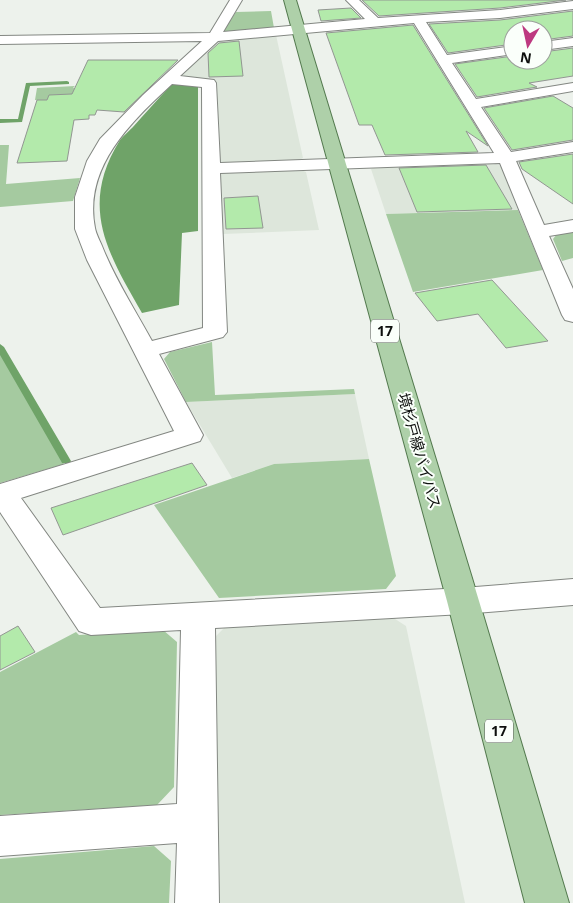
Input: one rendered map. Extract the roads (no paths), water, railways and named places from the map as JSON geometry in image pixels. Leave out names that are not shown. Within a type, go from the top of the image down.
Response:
[{"type":"main road","name":"境杉戸線バイパス","points":[[290,0],[463,602],[547,903]]},
{"type":"street","points":[[236,0],[214,37],[168,79],[106,143],[96,161],[84,198],[85,229],[96,260],[190,435],[1,494],[90,622],[463,602],[573,592]]},
{"type":"street","points":[[352,0],[375,22]]},
{"type":"street","points":[[447,5],[464,17]]},
{"type":"street","points":[[0,40],[214,37],[375,22],[464,17],[573,5]]},
{"type":"street","points":[[418,20],[506,158],[573,315]]},
{"type":"street","points":[[553,45],[573,42]]},
{"type":"street","points":[[444,60],[503,51]]},
{"type":"street","points":[[145,350],[215,332],[209,83],[168,79]]},
{"type":"street","points":[[471,104],[573,87]]},
{"type":"street","points":[[212,168],[506,158],[573,147]]},
{"type":"street","points":[[539,232],[573,226]]},
{"type":"street","points":[[197,903],[198,615]]},
{"type":"street","points":[[0,836],[197,822]]},
{"type":"waterway","points":[[0,121],[20,121],[28,84],[67,83]]},
{"type":"waterway","points":[[0,347],[66,461]]}]
